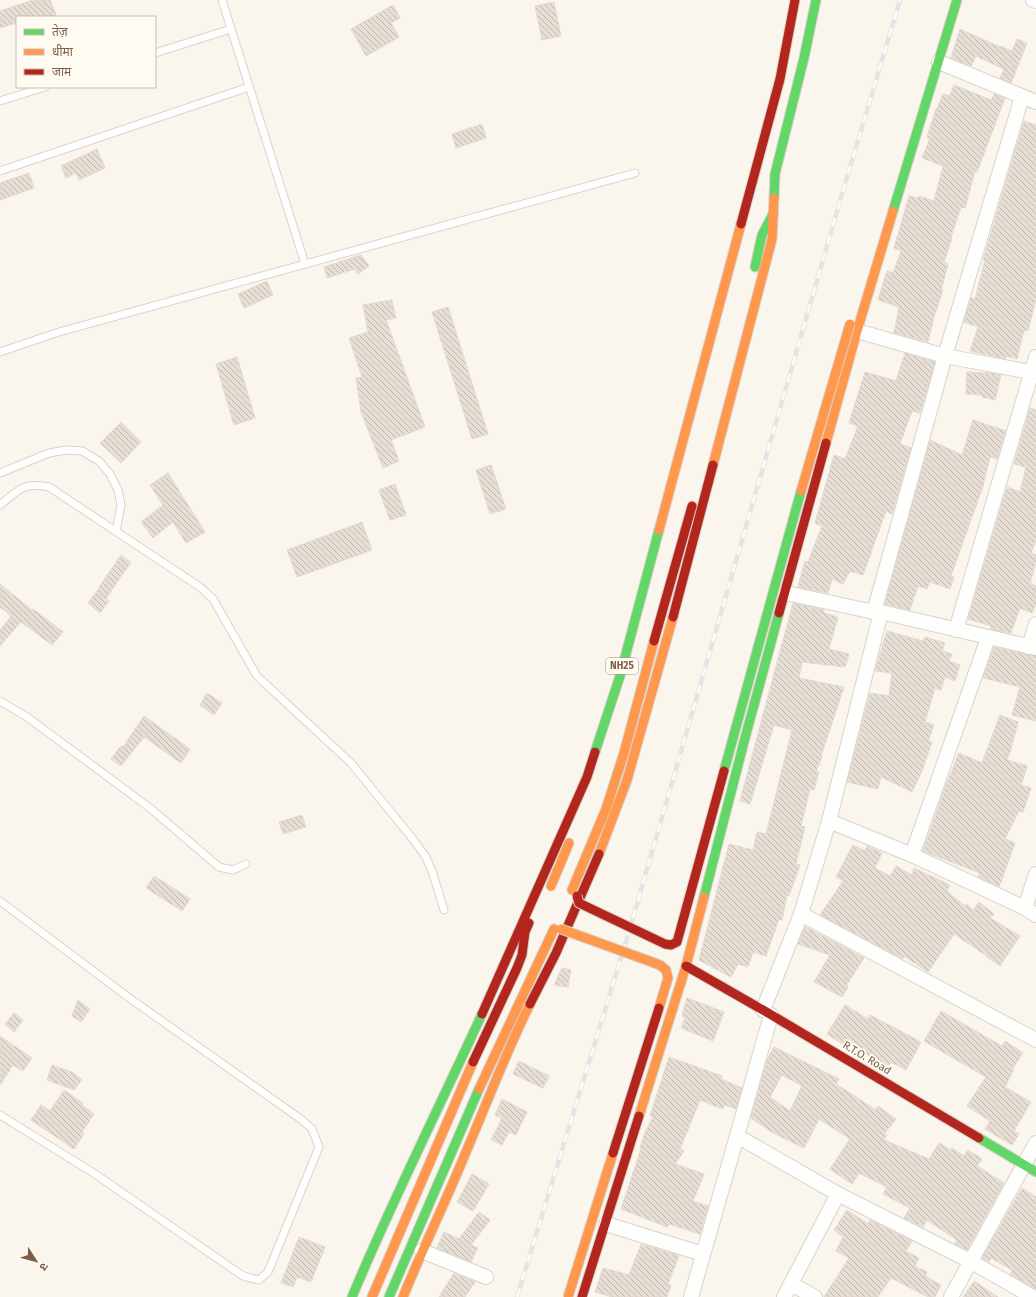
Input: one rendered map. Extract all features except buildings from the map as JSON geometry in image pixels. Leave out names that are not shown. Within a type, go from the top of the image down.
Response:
[{"type":"street","name":"NH25","points":[[352,1297],[376,1242],[454,1076],[587,777],[620,676],[780,79],[795,0]]},
{"type":"street","points":[[403,1297],[466,1153],[517,1030],[556,953],[596,862],[627,780],[668,637],[772,239],[775,174],[804,58],[816,0]]},
{"type":"street","points":[[582,1297],[686,966],[745,738],[786,593],[854,327],[855,314],[867,299],[958,0]]},
{"type":"street","points":[[939,62],[1036,102]]},
{"type":"street","points":[[691,1297],[737,1136],[767,1012],[801,914],[829,821],[877,612],[945,356],[1022,97]]},
{"type":"street","points":[[584,805],[606,741],[625,665],[692,431],[745,236],[746,221],[744,212]]},
{"type":"street","points":[[562,887],[606,809],[624,753],[710,443],[758,258],[762,235],[773,214]]},
{"type":"street","points":[[854,327],[945,356],[1034,372]]},
{"type":"street","points":[[579,903],[665,944],[671,945],[677,942],[804,482],[854,327]]},
{"type":"street","points":[[956,630],[1034,372],[1036,357]]},
{"type":"street","points":[[786,593],[877,612],[1033,648],[1036,624]]},
{"type":"street","points":[[912,855],[988,638]]},
{"type":"street","points":[[829,821],[912,855],[1030,912],[1036,874]]},
{"type":"street","points":[[562,887],[572,834]]},
{"type":"street","points":[[372,1297],[475,1057],[517,968],[522,955],[525,932],[536,910],[536,902],[539,895],[544,890],[562,887],[577,896],[580,910],[573,923],[568,927],[554,928]]},
{"type":"street","points":[[801,914],[1036,1040]]},
{"type":"street","points":[[389,1297],[468,1112],[554,928]]},
{"type":"street","points":[[554,928],[660,965],[666,970],[668,978],[568,1297]]},
{"type":"street","name":"R.T.O. Road","points":[[686,966],[767,1012],[1036,1172]]},
{"type":"street","points":[[737,1136],[838,1194],[970,1261],[1033,1297]]},
{"type":"street","points":[[951,1297],[1036,1143]]},
{"type":"street","points":[[784,1297],[838,1194]]},
{"type":"street","points":[[606,1224],[703,1254]]},
{"type":"street","points":[[422,1251],[486,1277]]},
{"type":"street","points":[[791,1284],[815,1297]]},
{"type":"lane","points":[[222,0],[305,264]]},
{"type":"lane","points":[[156,53],[231,29]]},
{"type":"lane","points":[[0,171],[249,87]]},
{"type":"lane","points":[[0,101],[41,88]]},
{"type":"lane","points":[[0,352],[59,332],[635,173]]},
{"type":"lane","points":[[0,473],[49,453],[66,450],[82,451],[99,461],[110,474],[118,490],[121,505],[116,532]]},
{"type":"lane","points":[[0,505],[23,487],[37,484],[49,487],[200,587],[213,599],[257,676],[351,763],[412,838],[426,857],[444,910]]},
{"type":"lane","points":[[0,701],[27,717],[150,808],[220,867],[233,870],[246,864]]},
{"type":"lane","points":[[0,901],[128,997],[302,1120],[312,1128],[319,1147],[268,1272],[259,1280],[243,1276],[95,1174],[0,1115]]},
{"type":"railway","points":[[517,1297],[628,935],[842,194],[900,0]]},
{"type":"traffic: fast","points":[[774,198],[775,174],[804,58],[816,0]]},
{"type":"traffic: fast","points":[[893,211],[957,0]]},
{"type":"traffic: fast","points":[[755,267],[762,235],[773,214]]},
{"type":"traffic: fast","points":[[724,771],[801,491]]},
{"type":"traffic: fast","points":[[595,752],[620,676],[659,530]]},
{"type":"traffic: fast","points":[[704,897],[779,613]]},
{"type":"traffic: fast","points":[[352,1297],[399,1190],[482,1014]]},
{"type":"traffic: fast","points":[[389,1297],[479,1089]]},
{"type":"traffic: fast","points":[[979,1138],[1036,1172]]},
{"type":"traffic: slow","points":[[713,465],[772,239],[774,198]]},
{"type":"traffic: slow","points":[[826,443],[857,331],[893,211]]},
{"type":"traffic: slow","points":[[659,530],[741,224]]},
{"type":"traffic: slow","points":[[801,491],[850,324]]},
{"type":"traffic: slow","points":[[599,854],[627,780],[673,617]]},
{"type":"traffic: slow","points":[[572,890],[606,809],[624,753],[654,641]]},
{"type":"traffic: slow","points":[[551,886],[569,843]]},
{"type":"traffic: slow","points":[[639,1116],[686,966],[704,897]]},
{"type":"traffic: slow","points":[[479,1089],[554,929]]},
{"type":"traffic: slow","points":[[561,929],[660,965],[666,970],[668,978],[659,1008]]},
{"type":"traffic: slow","points":[[403,1297],[530,1004]]},
{"type":"traffic: slow","points":[[372,1297],[473,1062]]},
{"type":"traffic: slow","points":[[568,1297],[613,1153]]},
{"type":"traffic: jam","points":[[741,224],[780,79],[795,0]]},
{"type":"traffic: jam","points":[[779,613],[826,443]]},
{"type":"traffic: jam","points":[[673,617],[713,465]]},
{"type":"traffic: jam","points":[[654,641],[692,506]]},
{"type":"traffic: jam","points":[[482,1014],[587,777],[595,752]]},
{"type":"traffic: jam","points":[[577,896],[579,903],[665,944],[671,945],[677,942],[724,771]]},
{"type":"traffic: jam","points":[[530,1004],[556,953],[599,854]]},
{"type":"traffic: jam","points":[[473,1062],[517,968],[522,955],[525,932],[529,923]]},
{"type":"traffic: jam","points":[[686,966],[979,1138]]},
{"type":"traffic: jam","points":[[613,1153],[659,1008]]},
{"type":"traffic: jam","points":[[582,1297],[639,1116]]}]
